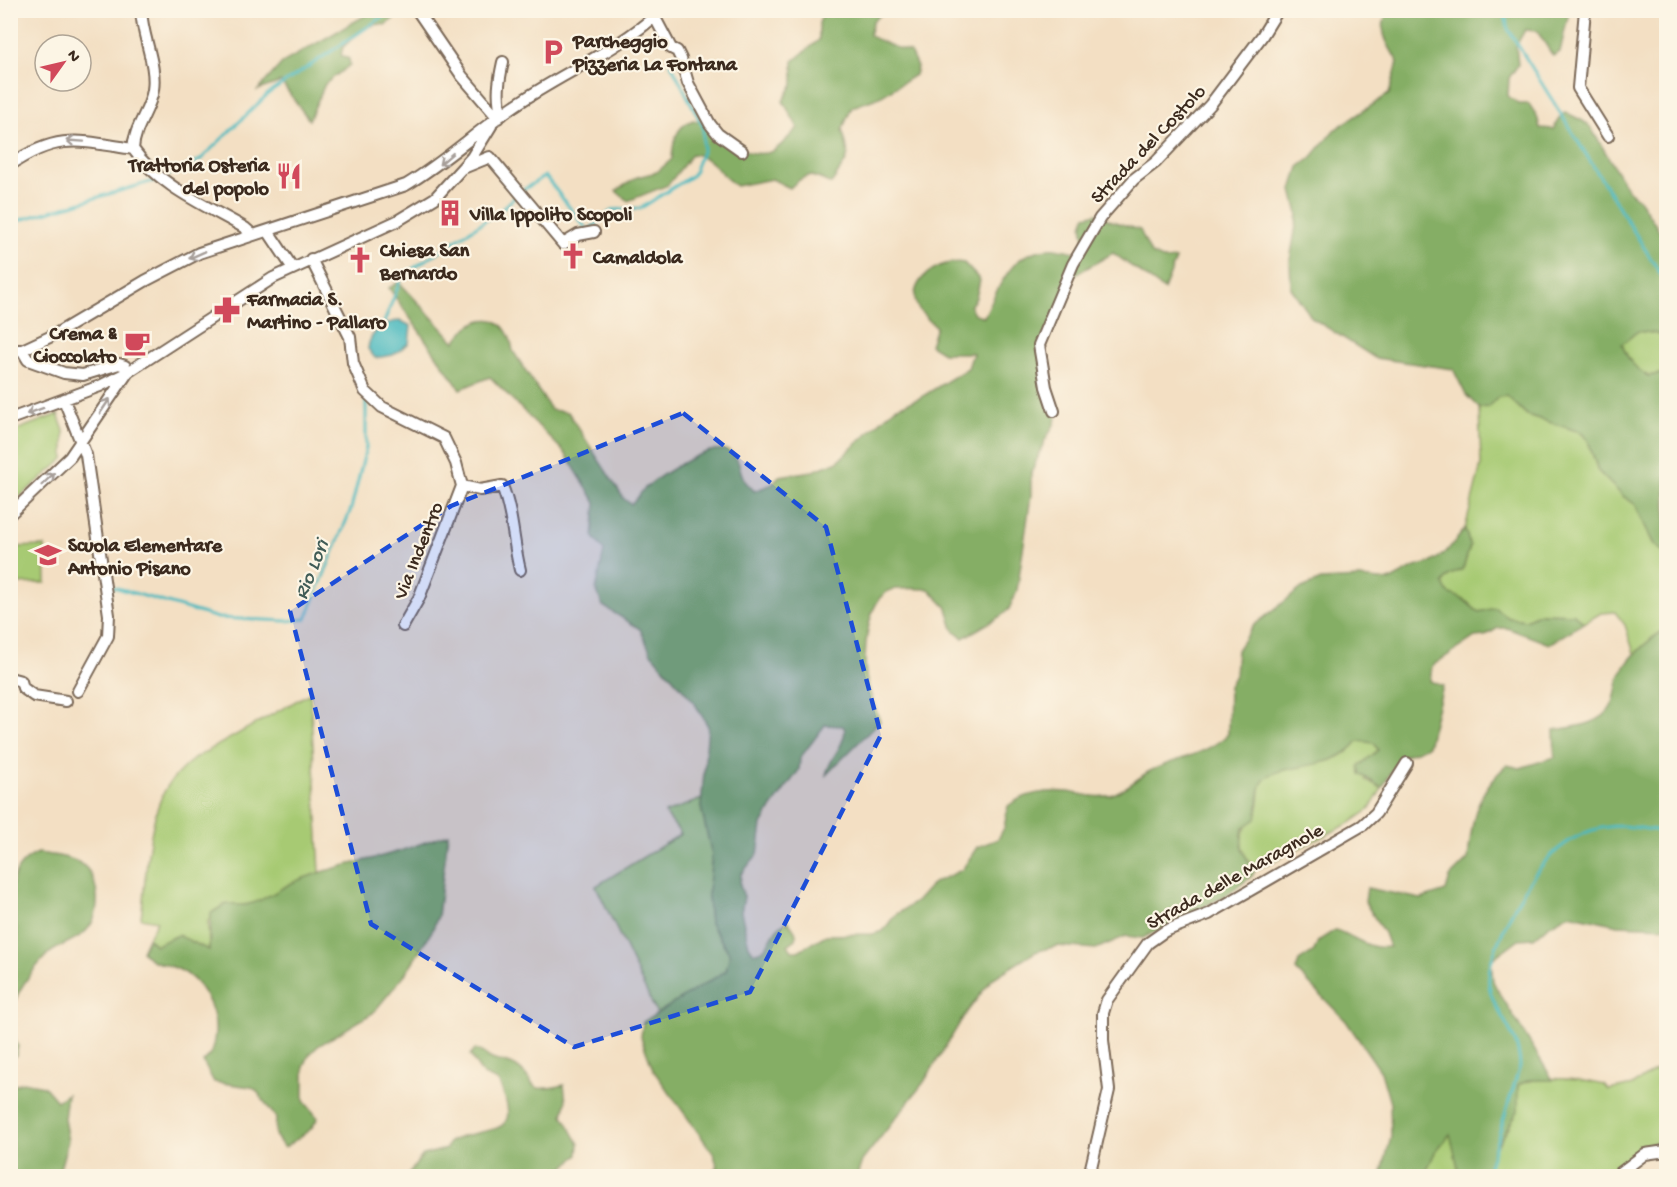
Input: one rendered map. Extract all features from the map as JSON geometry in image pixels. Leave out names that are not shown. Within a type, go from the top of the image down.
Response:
[{"type":"street","points":[[134,149],[136,134],[153,89],[150,53],[141,30],[141,10]]},
{"type":"street","points":[[417,10],[462,76],[497,119]]},
{"type":"street","name":"Strada del Costolo","points":[[1054,411],[1046,387],[1039,345],[1073,264],[1100,218],[1134,179],[1156,162],[1210,105],[1262,36],[1278,10]]},
{"type":"street","points":[[1585,10],[1578,88],[1608,136]]},
{"type":"street","points":[[10,350],[22,350],[199,253],[406,185],[436,167],[468,139],[497,119],[611,51],[656,13],[671,48],[677,51],[681,59],[688,83],[710,124],[718,134],[742,151]]},
{"type":"street","points":[[10,420],[64,400],[128,372],[292,267],[397,221],[435,198],[462,168],[497,119],[498,83],[503,62]]},
{"type":"street","points":[[10,165],[42,147],[66,140],[134,149],[156,173],[169,183],[253,235]]},
{"type":"street","points":[[462,168],[490,157],[562,244],[578,235],[594,232]]},
{"type":"street","points":[[268,231],[292,267]]},
{"type":"street","name":"Via Indentro","points":[[311,259],[350,337],[353,363],[365,391],[382,407],[444,438],[456,463],[462,486],[419,598],[402,626]]},
{"type":"street","points":[[22,350],[28,360],[64,373],[88,375],[119,364],[124,366],[128,372]]},
{"type":"street","points":[[10,514],[60,467],[82,441],[128,372]]},
{"type":"street","points":[[64,400],[82,441],[107,585],[109,615],[108,636],[78,691]]},
{"type":"street","name":"Via Indentro","points":[[462,486],[480,490],[502,486],[512,516],[514,543],[520,570]]},
{"type":"street","points":[[10,678],[21,681],[23,688],[34,696],[66,701]]},
{"type":"street","name":"Strada delle Maragnole","points":[[1089,1176],[1109,1090],[1103,1040],[1103,1013],[1107,1000],[1148,943],[1164,931],[1209,914],[1363,825],[1376,813],[1407,763]]},
{"type":"street","points":[[1616,1176],[1645,1154],[1666,1151]]},
{"type":"highlighted area","points":[[683,413],[826,527],[881,735],[750,992],[574,1047],[371,924],[290,611],[451,506]]},
{"type":"green space","points":[[1389,10],[1569,12],[1560,52],[1553,56],[1537,31],[1525,30],[1516,46],[1518,65],[1509,78],[1508,96],[1519,104],[1529,104],[1537,116],[1540,128],[1553,129],[1565,112],[1591,128],[1628,190],[1639,199],[1664,238],[1666,237],[1666,335],[1638,331],[1622,344],[1632,363],[1643,373],[1648,376],[1666,373],[1666,555],[1653,543],[1635,504],[1624,497],[1598,471],[1588,440],[1580,432],[1527,415],[1507,396],[1498,397],[1489,407],[1479,408],[1466,395],[1453,369],[1375,358],[1312,318],[1291,288],[1290,260],[1298,214],[1292,190],[1299,167],[1311,158],[1334,130],[1389,94],[1398,62],[1383,31],[1385,17]]},
{"type":"green space","points":[[373,11],[405,11],[385,25],[368,27],[343,47],[341,55],[349,59],[350,65],[325,84],[309,120],[281,82],[258,90],[282,63]]},
{"type":"green space","points":[[824,11],[885,11],[873,21],[869,35],[910,52],[917,67],[915,75],[880,97],[852,107],[842,130],[848,154],[847,159],[831,184],[809,176],[790,188],[772,179],[736,186],[711,162],[692,154],[668,185],[628,201],[616,191],[637,177],[657,172],[672,159],[676,136],[682,127],[693,120],[708,124],[727,143],[746,151],[765,153],[780,146],[798,128],[783,101],[793,84],[793,61],[819,40],[819,23]]},
{"type":"green space","points":[[1097,213],[1109,220],[1140,230],[1151,254],[1165,260],[1176,259],[1164,290],[1113,253],[1071,277],[1043,343],[1042,362],[1057,411],[1055,423],[1044,442],[1031,474],[1031,496],[1017,590],[1009,609],[963,638],[953,629],[947,608],[929,589],[895,589],[883,595],[871,617],[865,659],[867,681],[880,721],[826,775],[842,742],[845,730],[843,726],[825,725],[800,758],[799,770],[762,825],[758,854],[741,874],[740,885],[744,897],[741,912],[749,946],[754,953],[765,948],[777,929],[788,921],[796,933],[796,939],[788,945],[792,951],[798,951],[826,935],[873,934],[883,931],[895,915],[916,902],[933,883],[962,870],[977,847],[998,839],[1004,828],[1008,806],[1021,798],[1037,793],[1053,792],[1110,795],[1121,791],[1160,766],[1210,747],[1228,734],[1229,686],[1235,675],[1237,650],[1253,626],[1302,588],[1321,580],[1360,578],[1389,581],[1415,567],[1432,562],[1446,552],[1465,529],[1470,546],[1463,569],[1448,576],[1443,583],[1449,593],[1464,600],[1479,612],[1495,608],[1509,618],[1526,620],[1540,613],[1574,614],[1584,623],[1549,644],[1507,628],[1498,628],[1485,636],[1475,637],[1432,666],[1430,681],[1443,686],[1428,746],[1399,758],[1382,788],[1360,774],[1359,766],[1378,750],[1374,743],[1358,741],[1347,752],[1334,759],[1269,776],[1260,787],[1256,819],[1243,828],[1243,851],[1255,870],[1252,876],[1228,894],[1143,938],[1126,936],[1096,949],[1057,946],[1035,952],[992,979],[964,1016],[924,1082],[862,1161],[857,1176],[706,1176],[718,1167],[713,1153],[653,1070],[641,1037],[643,1022],[726,971],[730,954],[710,923],[708,896],[712,855],[701,807],[708,726],[694,702],[651,653],[640,629],[603,606],[596,589],[604,551],[593,536],[596,503],[565,453],[490,377],[460,389],[389,288],[399,282],[455,342],[463,332],[481,320],[497,322],[504,328],[510,338],[513,351],[551,410],[568,412],[624,499],[631,504],[646,487],[675,467],[712,451],[730,452],[738,462],[745,481],[754,491],[773,484],[779,476],[813,471],[838,461],[895,408],[920,398],[968,368],[973,353],[943,353],[930,345],[936,327],[918,309],[915,296],[921,280],[928,273],[946,264],[964,263],[980,280],[976,298],[970,306],[973,313],[984,317],[1001,284],[1019,260],[1045,249],[1062,249],[1083,254],[1086,249],[1082,226],[1085,216]]},
{"type":"green space","points":[[1638,331],[1666,335],[1666,373],[1648,376],[1629,359],[1622,344]]},
{"type":"green space","points":[[1507,396],[1527,415],[1580,431],[1588,440],[1598,471],[1624,497],[1635,503],[1653,543],[1666,555],[1666,629],[1652,638],[1635,656],[1625,625],[1615,612],[1601,613],[1584,623],[1574,614],[1540,613],[1526,620],[1509,618],[1495,608],[1479,612],[1464,600],[1449,593],[1443,583],[1448,576],[1463,569],[1470,546],[1465,529],[1481,465],[1479,408],[1489,407],[1498,397]]},
{"type":"green space","points":[[58,414],[64,431],[64,459],[11,504],[11,432]]},
{"type":"green space","points":[[45,546],[46,583],[11,584],[11,547]]},
{"type":"green space","points":[[1666,629],[1666,927],[1618,925],[1569,914],[1548,926],[1534,938],[1519,939],[1491,960],[1493,981],[1497,989],[1553,1080],[1529,1080],[1518,1085],[1518,1111],[1493,1151],[1487,1176],[1457,1176],[1458,1167],[1450,1134],[1435,1152],[1424,1176],[1381,1176],[1391,1137],[1390,1103],[1381,1072],[1346,1021],[1296,970],[1299,961],[1314,951],[1318,941],[1335,930],[1368,945],[1389,947],[1384,933],[1365,902],[1367,888],[1421,899],[1446,891],[1450,877],[1468,859],[1471,831],[1477,807],[1496,775],[1507,765],[1520,768],[1555,757],[1554,730],[1587,724],[1608,712],[1619,678],[1627,663],[1645,644]]},
{"type":"green space","points":[[310,693],[320,873],[295,882],[254,904],[238,907],[208,921],[209,950],[179,938],[156,945],[148,938],[157,921],[141,918],[153,827],[166,789],[179,772],[195,758]]},
{"type":"green space","points":[[1358,740],[1374,743],[1378,750],[1373,757],[1366,780],[1382,788],[1370,809],[1350,823],[1255,870],[1242,848],[1242,835],[1259,805],[1261,786],[1265,778],[1276,771],[1336,758]]},
{"type":"green space","points":[[702,799],[701,807],[712,855],[708,896],[710,923],[730,954],[726,971],[657,1014],[596,886],[681,834],[665,813]]},
{"type":"green space","points":[[448,834],[438,916],[432,931],[406,973],[373,1013],[318,1046],[309,1055],[304,1067],[304,1101],[318,1118],[311,1129],[284,1148],[275,1135],[276,1118],[256,1090],[251,1087],[214,1082],[203,1062],[211,1053],[215,1034],[213,1015],[206,996],[194,980],[186,974],[154,961],[142,951],[148,938],[156,945],[178,935],[209,950],[211,913],[227,903],[245,905],[253,903],[307,877],[400,851]]},
{"type":"green space","points":[[38,853],[61,856],[78,862],[91,874],[95,883],[97,910],[87,930],[55,949],[36,967],[16,998],[11,1022],[11,945],[17,937],[12,888],[18,868]]},
{"type":"green space","points":[[11,1022],[18,1046],[16,1055],[11,1061]]},
{"type":"green space","points":[[475,1049],[492,1059],[515,1066],[536,1087],[551,1088],[564,1085],[566,1102],[563,1115],[579,1144],[578,1155],[554,1176],[407,1176],[423,1155],[446,1149],[449,1142],[462,1136],[498,1128],[505,1123],[508,1114],[506,1101],[498,1081],[483,1075],[470,1055]]},
{"type":"green space","points":[[1665,1064],[1666,1141],[1641,1148],[1608,1176],[1487,1176],[1493,1151],[1510,1126],[1518,1085],[1538,1080],[1561,1079],[1605,1085],[1609,1090],[1633,1085]]},
{"type":"green space","points":[[23,1082],[44,1086],[57,1101],[67,1094],[64,1119],[68,1141],[58,1176],[11,1176],[11,1086]]},
{"type":"green space","points":[[1451,1133],[1458,1167],[1457,1176],[1424,1176],[1435,1152]]},
{"type":"water","points":[[401,321],[411,326],[409,343],[393,355],[375,358],[368,349],[371,337],[384,325]]},
{"type":"waterway","points":[[166,176],[200,160],[269,93],[393,10]]},
{"type":"waterway","points":[[1504,10],[1508,29],[1663,278],[1666,297]]},
{"type":"waterway","name":"Rio Lori","points":[[523,190],[545,176],[588,231],[612,210],[641,208],[693,175],[703,149],[703,127],[671,64]]},
{"type":"waterway","points":[[10,223],[157,180]]},
{"type":"waterway","name":"Rio Lori","points":[[382,328],[402,276],[501,210],[518,194]]},
{"type":"waterway","name":"Rio Lori","points":[[107,585],[218,618],[287,621],[306,619],[351,509],[366,448],[366,401]]},
{"type":"waterway","points":[[1486,1176],[1520,1066],[1515,1042],[1495,1004],[1489,985],[1494,952],[1508,920],[1538,870],[1551,856],[1582,834],[1600,828],[1621,826],[1666,831]]},
{"type":"place","name":"Parcheggio Pizzeria La Fontana","points":[[553,52]]},
{"type":"place","name":"Trattoria Osteria del popolo","points":[[289,176]]},
{"type":"place","name":"Villa Ippolito Scopoli","points":[[450,213]]},
{"type":"place","name":"Camaldola","points":[[573,256]]},
{"type":"place","name":"Chiesa San Bernardo","points":[[360,260]]},
{"type":"place","name":"Farmacia S. Martino - Pallaro","points":[[227,310]]},
{"type":"place","name":"Crema & Cioccolato","points":[[137,343]]},
{"type":"place","name":"Scuola Elementare Antonio Pisano","points":[[48,555]]}]
